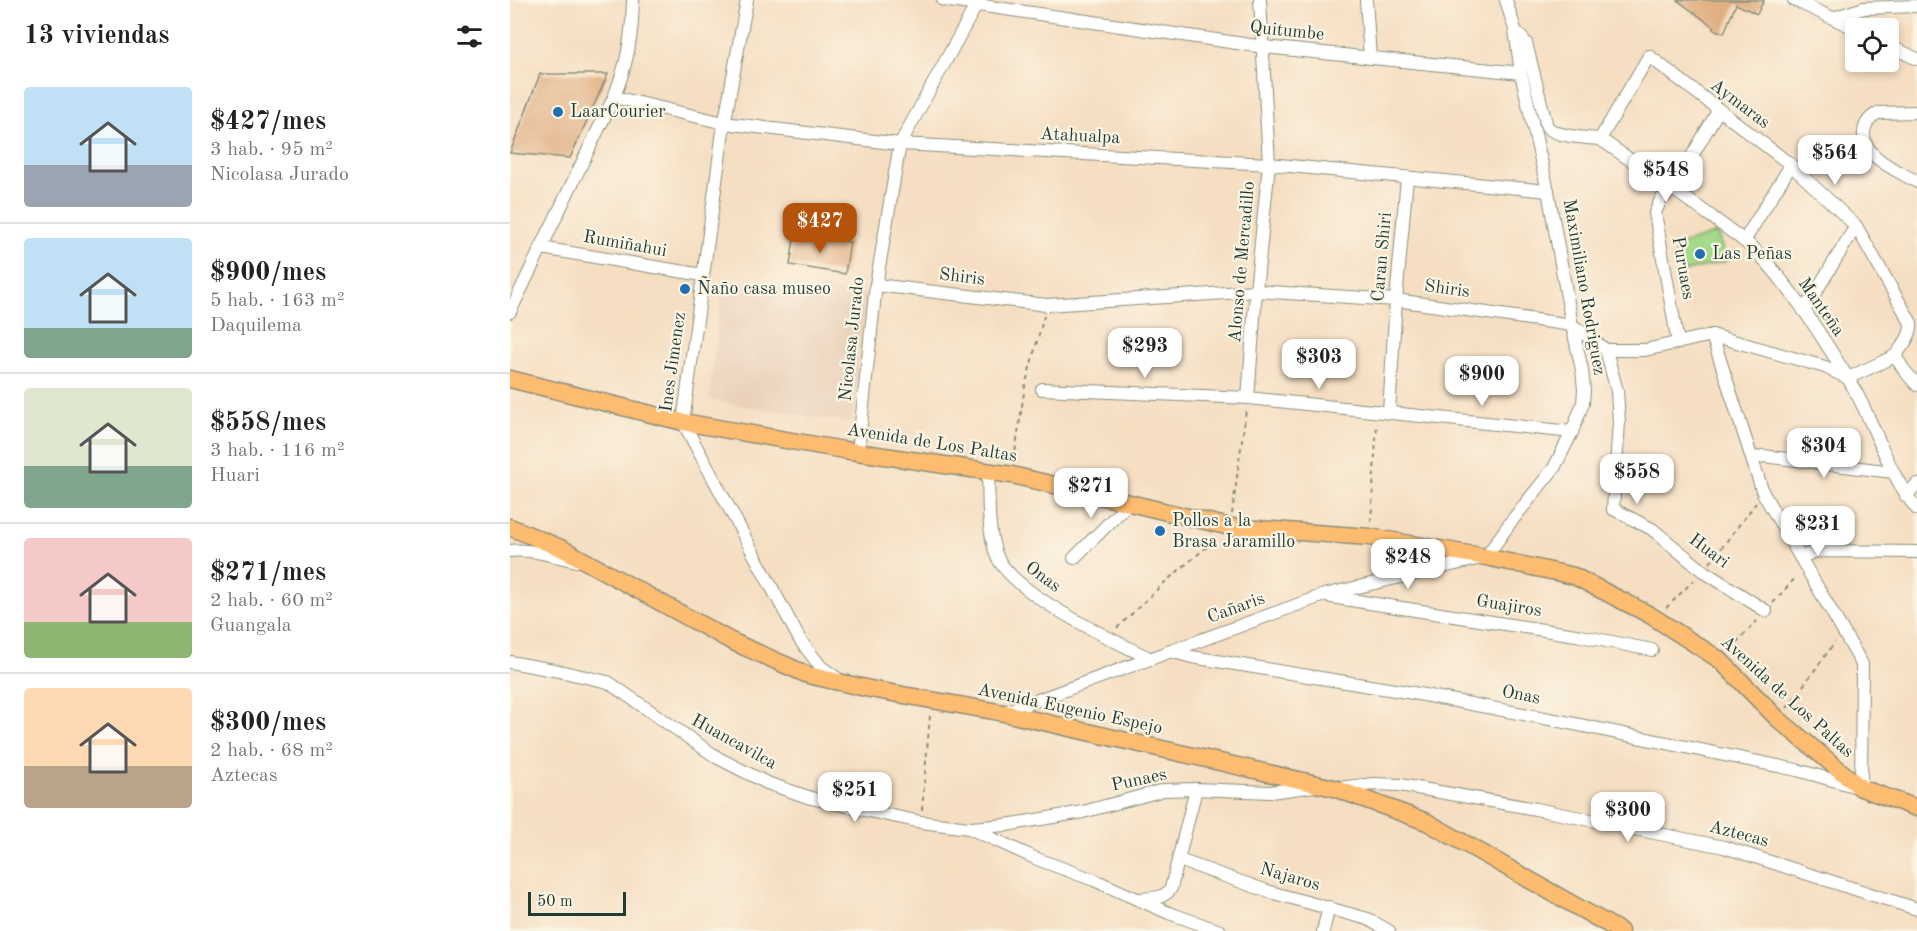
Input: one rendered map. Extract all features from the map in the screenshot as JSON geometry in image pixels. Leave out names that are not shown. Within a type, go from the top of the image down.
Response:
[{"type":"main road","name":"Avenida de Los Paltas","points":[[510,379],[683,422],[858,452],[1012,474],[1230,527],[1370,537],[1486,557],[1574,576],[1655,618],[1720,660],[1778,719],[1861,788],[1917,808]]},
{"type":"main road","name":"Avenida Eugenio Espejo","points":[[510,527],[563,549],[731,641],[808,675],[870,689],[1004,713],[1326,787],[1427,822],[1620,931]]},
{"type":"street","points":[[510,312],[614,97],[625,69],[632,30],[633,0]]},
{"type":"street","name":"Ines Jimenez","points":[[747,0],[724,123],[683,422],[800,640],[821,667],[844,683]]},
{"type":"street","name":"Quitumbe","points":[[943,0],[978,2],[1264,47],[1521,74]]},
{"type":"street","name":"Alonso de Mercadillo","points":[[1248,398],[1269,164],[1260,0]]},
{"type":"street","points":[[1366,0],[1370,58]]},
{"type":"street","name":"Maximiliano Rodriguez","points":[[1486,557],[1554,468],[1583,404],[1584,389],[1548,191],[1521,74],[1515,30],[1506,0]]},
{"type":"street","points":[[1794,0],[1845,24]]},
{"type":"street","name":"Nicolasa Jurado","points":[[858,452],[876,285],[900,144],[978,2]]},
{"type":"street","points":[[1833,18],[1864,8],[1917,6]]},
{"type":"street","name":"Manteña","points":[[1515,30],[1526,43],[1547,127],[1552,132],[1600,139],[1758,252],[1804,311],[1848,378]]},
{"type":"street","points":[[1899,50],[1917,59]]},
{"type":"street","name":"Aymaras","points":[[1600,139],[1649,56],[1791,165],[1857,226],[1911,323],[1912,330],[1895,356]]},
{"type":"street","name":"Atahualpa","points":[[614,97],[724,123],[900,144],[1269,164],[1548,191]]},
{"type":"street","name":"Puruaes","points":[[1678,343],[1655,217],[1661,199],[1673,189],[1718,111]]},
{"type":"street","points":[[1917,112],[1878,113],[1868,122],[1864,134],[1866,146],[1873,155],[1917,182]]},
{"type":"street","points":[[1744,241],[1791,165]]},
{"type":"street","name":"Caran Shiri","points":[[1383,412],[1407,178]]},
{"type":"street","points":[[1804,311],[1857,226]]},
{"type":"street","name":"Rumiñahui","points":[[541,248],[703,275]]},
{"type":"street","name":"Shiris","points":[[876,285],[1047,305],[1256,291],[1395,300],[1572,325],[1606,350]]},
{"type":"street","points":[[1712,335],[1763,493],[1862,664],[1861,788]]},
{"type":"street","points":[[1606,350],[1645,350],[1712,335],[1825,367],[1848,378],[1862,400],[1893,472],[1906,496],[1917,509]]},
{"type":"street","name":"Huari","points":[[1606,350],[1617,391],[1620,422],[1613,509],[1657,532],[1703,572],[1766,611]]},
{"type":"street","points":[[1848,378],[1895,356],[1917,385]]},
{"type":"street","points":[[1042,389],[1248,398],[1572,432]]},
{"type":"street","points":[[1753,459],[1763,456],[1893,472]]},
{"type":"street","name":"Onas","points":[[988,471],[990,527],[996,555],[1007,572],[1034,596],[1107,637],[1151,658]]},
{"type":"street","points":[[1906,496],[1917,484]]},
{"type":"street","points":[[1074,558],[1130,502]]},
{"type":"street","points":[[510,551],[531,552],[593,564]]},
{"type":"street","points":[[1801,557],[1817,551],[1917,552]]},
{"type":"street","name":"Cañaris","points":[[1004,713],[1324,595],[1486,557]]},
{"type":"street","name":"Guajiros","points":[[1324,595],[1576,635],[1652,650]]},
{"type":"street","name":"Onas","points":[[1170,651],[1192,657],[1413,693],[1560,721],[1797,770],[1861,788]]},
{"type":"street","name":"Huancavilca","points":[[510,662],[609,682],[718,758],[767,783],[811,798],[921,822],[969,828],[1169,914],[1220,931]]},
{"type":"street","name":"Aztecas","points":[[1326,787],[1400,785],[1536,809],[1724,847],[1917,909]]},
{"type":"street","name":"Punaes","points":[[969,828],[1006,825],[1083,812],[1164,790],[1270,792],[1326,787]]},
{"type":"street","points":[[1135,899],[1160,897],[1168,893],[1179,860],[1196,789]]},
{"type":"street","name":"Najaros","points":[[1179,860],[1270,892],[1368,919],[1389,931]]},
{"type":"street","points":[[1323,931],[1329,907]]},
{"type":"path","points":[[1012,474],[1025,386],[1047,305]]},
{"type":"path","points":[[1107,637],[1165,582],[1230,527],[1248,398]]},
{"type":"path","points":[[1370,537],[1383,412]]},
{"type":"path","points":[[1655,618],[1703,572],[1763,493]]},
{"type":"path","points":[[1778,719],[1814,673],[1842,631]]},
{"type":"path","points":[[921,822],[932,700]]},
{"type":"shaded area","points":[[723,281],[868,294],[851,423],[709,400]]},
{"type":"green space","name":"Las Peñas","points":[[1717,233],[1727,261],[1682,272],[1674,247]]},
{"type":"building","points":[[1677,0],[1764,0],[1757,14],[1736,4],[1724,33],[1713,29],[1714,27]]},
{"type":"building","name":"LaarCourier","points":[[540,74],[608,74],[570,158],[510,153]]},
{"type":"building","points":[[795,233],[850,242],[845,274],[790,265]]},
{"type":"place","name":"LaarCourier","points":[[558,112]]},
{"type":"place","name":"Las Peñas","points":[[1700,254]]},
{"type":"place","name":"Ñaño casa museo","points":[[685,289]]},
{"type":"place","name":"Pollos a la Brasa Jaramillo","points":[[1160,531]]}]
